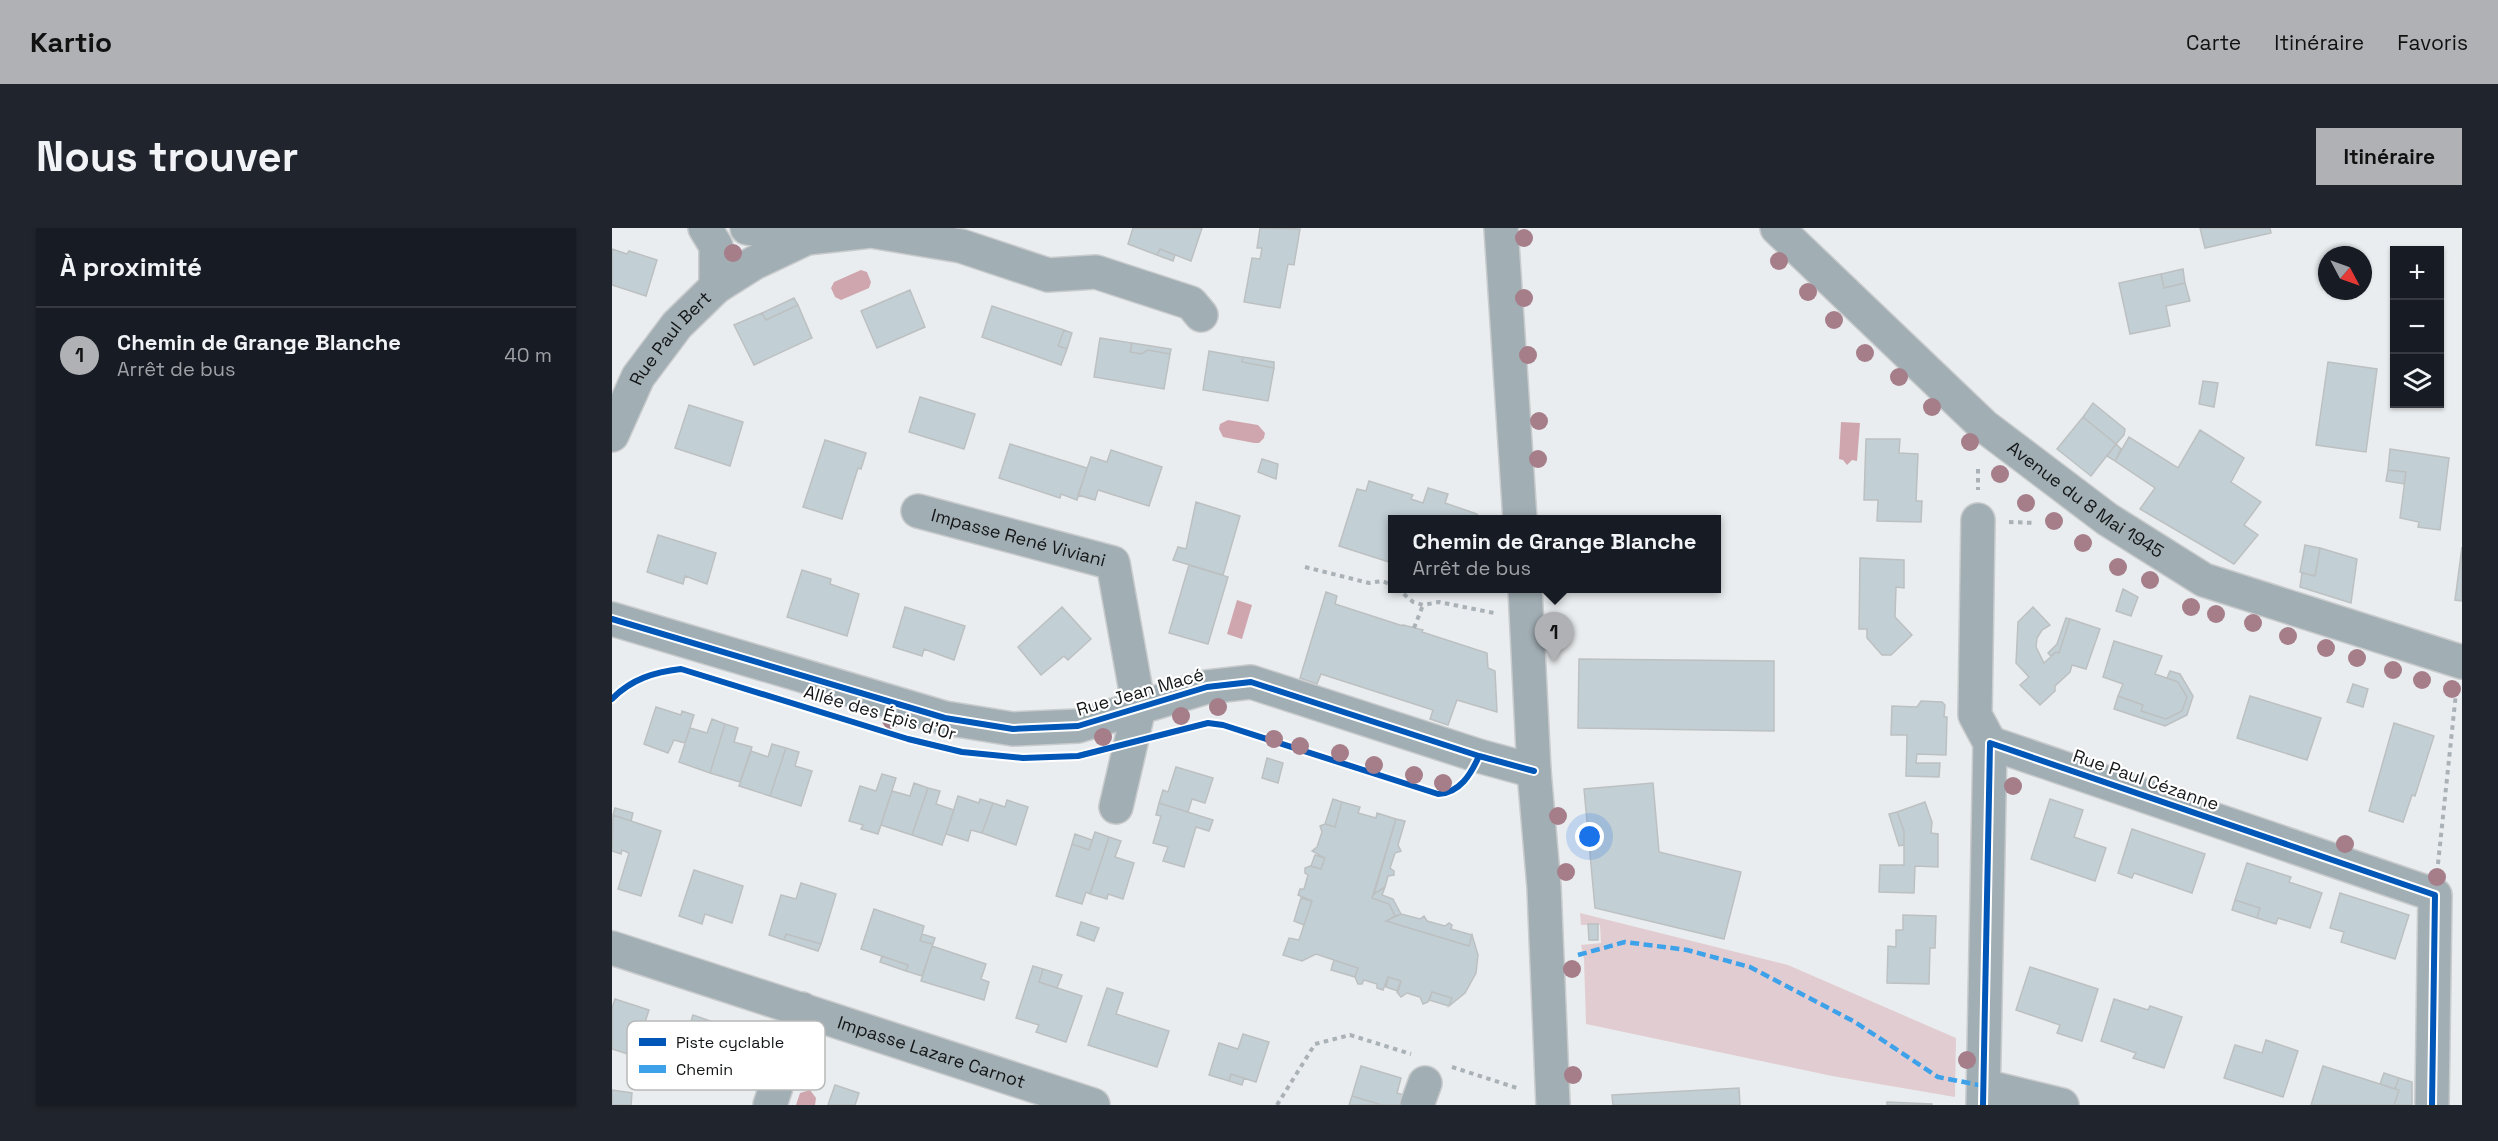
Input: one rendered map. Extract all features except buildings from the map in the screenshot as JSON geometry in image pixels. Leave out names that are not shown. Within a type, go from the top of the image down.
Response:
[{"type":"street","points":[[705,228],[716,246],[716,287]]},
{"type":"street","points":[[747,228],[807,238],[871,231],[961,246],[1048,275],[1096,272],[1191,303],[1201,315]]},
{"type":"street","points":[[1501,228],[1520,515]]},
{"type":"street","name":"Avenue du 8 Mai 1945","points":[[1793,232],[1984,426],[2116,525],[2204,580],[2461,661]]},
{"type":"street","name":"Rue Paul Bert","points":[[612,435],[639,377],[677,325],[716,287],[754,263],[807,238]]},
{"type":"street","name":"Impasse René Viviani","points":[[918,512],[1113,563],[1139,708]]},
{"type":"street","points":[[1978,520],[1976,715],[1990,742],[1984,1095],[2062,1105]]},
{"type":"street","points":[[1525,593],[1534,771],[1544,887],[1553,1105]]},
{"type":"street","name":"Rue Jean Macé","points":[[612,619],[945,718],[1013,729],[1078,726],[1207,687],[1251,682],[1479,756],[1534,771]]},
{"type":"street","points":[[1116,807],[1139,708]]},
{"type":"street","name":"Rue Paul Cézanne","points":[[1990,742],[2435,895]]},
{"type":"street","points":[[2432,1105],[2435,895]]},
{"type":"street","name":"Impasse Lazare Carnot","points":[[612,948],[802,1009],[1059,1100],[1093,1105]]},
{"type":"street","points":[[798,1021],[802,1009]]},
{"type":"street","points":[[770,1105],[775,1090]]},
{"type":"path","points":[[1305,567],[1369,583],[1382,581],[1388,583]]},
{"type":"path","points":[[1406,593],[1413,602],[1423,605],[1439,602],[1494,613]]},
{"type":"path","points":[[1414,628],[1423,605]]},
{"type":"path","points":[[2435,895],[2461,661]]},
{"type":"path","points":[[1277,1105],[1315,1044],[1350,1035],[1427,1078],[1517,1088]]},
{"type":"shaded area","points":[[861,270],[867,272],[871,282],[869,288],[841,300],[835,297],[831,288],[834,282]]},
{"type":"shaded area","points":[[1228,420],[1258,425],[1265,433],[1264,438],[1259,443],[1254,443],[1223,437],[1219,429],[1220,424]]},
{"type":"shaded area","points":[[1841,422],[1860,423],[1857,461],[1852,460],[1847,465],[1839,459]]},
{"type":"shaded area","points":[[1237,600],[1252,605],[1242,639],[1227,634]]},
{"type":"shaded area","points":[[1580,913],[1788,965],[1956,1038],[1955,1097],[1832,1076],[1586,1024],[1584,959],[1581,945],[1601,943],[1600,925],[1581,925]]},
{"type":"shaded area","points":[[810,1090],[816,1098],[815,1105],[796,1105],[800,1093]]},
{"type":"marked path","points":[[1578,955],[1625,942],[1687,950],[1750,967],[1855,1022],[1938,1077],[1984,1086]]},
{"type":"cycle path","name":"Allée des Épis d'Or","points":[[612,619],[945,718],[1013,729],[1078,726],[1207,687],[1251,682],[1479,756],[1534,771]]},
{"type":"cycle path","name":"Allée des Épis d'Or","points":[[612,699],[627,686],[644,678],[681,669],[908,739],[962,752],[1023,758],[1078,756],[1208,723],[1223,725],[1438,794],[1446,793],[1459,786],[1468,776],[1479,756]]},
{"type":"cycle path","points":[[1983,1105],[1990,743],[2435,895],[2432,1105]]},
{"type":"place","name":"Chemin de Grange Blanche","points":[[1554,662]]}]
